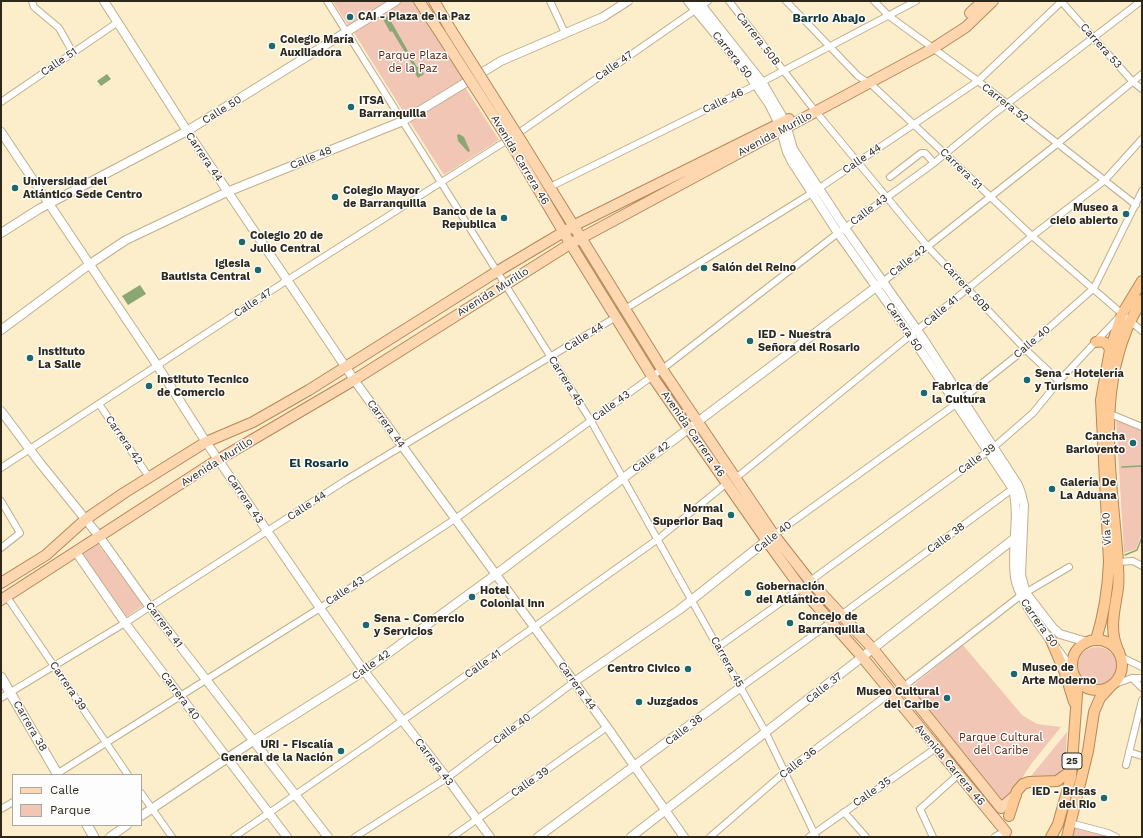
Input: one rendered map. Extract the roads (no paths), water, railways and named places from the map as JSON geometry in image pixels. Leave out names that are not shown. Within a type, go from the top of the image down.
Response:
[{"type":"highway","name":"Vía 40","points":[[1091,641],[1103,617],[1108,586],[1109,551],[1101,400],[1110,350],[1122,314],[1142,281]]},
{"type":"highway","name":"Vía 40","points":[[1120,654],[1114,642],[1112,629],[1118,585],[1118,562],[1108,414],[1114,367],[1120,344],[1130,320],[1142,300]]},
{"type":"highway","points":[[1096,342],[1106,343],[1110,350]]},
{"type":"highway","points":[[1051,640],[1065,673],[1076,708]]},
{"type":"highway","points":[[1113,685],[1097,690],[1090,689],[1078,681],[1072,670],[1072,663],[1076,650],[1091,641],[1109,643],[1120,654]]},
{"type":"highway","name":"25","points":[[1068,837],[1070,823],[1088,751],[1094,712],[1100,698],[1113,685],[1121,674],[1120,654]]},
{"type":"highway","name":"25","points":[[1051,837],[1058,824],[1071,771],[1078,681]]},
{"type":"highway","name":"25","points":[[1009,816],[1016,795],[1021,787],[1029,782],[1057,781],[1071,771]]},
{"type":"main road","name":"Avenida Carrera 46","points":[[434,1],[447,33],[521,150],[563,232],[652,376],[693,425],[770,538],[801,588],[830,623],[863,658],[1006,834]]},
{"type":"main road","name":"Avenida Murillo","points":[[929,47],[961,22],[983,1]]},
{"type":"main road","name":"Avenida Murillo","points":[[4,599],[218,460],[354,380],[570,244],[966,27],[993,1]]},
{"type":"main road","name":"Avenida Carrera 46","points":[[421,5],[447,33]]},
{"type":"main road","name":"Avenida Murillo","points":[[1,583],[46,555],[86,519],[149,477],[206,442],[262,417],[346,367],[497,271],[574,225],[783,126]]},
{"type":"main road","name":"Avenida Carrera 46","points":[[521,150],[550,187],[582,237],[662,369],[693,425]]},
{"type":"main road","points":[[552,239],[557,230],[557,221]]},
{"type":"main road","name":"Avenida Carrera 46","points":[[770,538],[873,649],[1001,808],[1016,795]]},
{"type":"main road","name":"Carrera 38","points":[[1,677],[56,774]]},
{"type":"main road","name":"25","points":[[1006,834],[1009,816]]},
{"type":"main road","points":[[88,826],[94,837]]},
{"type":"street","points":[[32,1],[34,7],[59,28],[73,53]]},
{"type":"street","name":"Carrera 44","points":[[104,1],[227,192],[354,380],[607,727],[684,837]]},
{"type":"street","name":"Carrera 45","points":[[327,1],[591,421],[766,733],[813,836]]},
{"type":"street","name":"Calle 50","points":[[1,233],[50,204],[187,131],[396,1]]},
{"type":"street","points":[[421,5],[513,154],[521,150],[528,145],[448,18],[434,1]]},
{"type":"street","points":[[550,1],[565,33]]},
{"type":"street","name":"Calle 48","points":[[1,330],[90,264],[126,240],[227,192],[402,120],[482,71],[603,17],[628,1]]},
{"type":"street","name":"Carrera 50","points":[[688,1],[701,4],[759,83],[783,126],[787,152],[815,190],[876,286],[956,404],[991,449]]},
{"type":"street","name":"Carrera 50B","points":[[729,1],[814,109],[928,247],[1025,349],[1059,381]]},
{"type":"street","name":"Carrera 51","points":[[786,1],[865,82],[945,154],[1032,236],[1142,331]]},
{"type":"street","name":"Carrera 52","points":[[874,1],[889,16],[929,47],[978,81],[1136,205]]},
{"type":"street","name":"Calle 46","points":[[550,187],[830,47],[916,1]]},
{"type":"street","name":"Carrera 53","points":[[1062,1],[1133,82],[1142,89]]},
{"type":"street","name":"Calle 44","points":[[625,309],[858,163],[912,124],[978,81],[1062,1]]},
{"type":"street","name":"Calle 43","points":[[59,774],[205,679],[320,608],[455,519],[662,369],[841,231],[934,163],[1006,104],[1141,1]]},
{"type":"street","name":"Calle 47","points":[[520,132],[701,4]]},
{"type":"street","name":"Calle 51","points":[[1,102],[118,22]]},
{"type":"street","name":"Calle 42","points":[[142,815],[253,740],[364,671],[495,575],[928,247],[1142,74]]},
{"type":"street","name":"Carrera 43","points":[[1,132],[158,366],[218,460],[320,608],[364,671],[403,720],[490,837]]},
{"type":"street","name":"Calle 41","points":[[234,837],[296,796],[658,539],[911,336],[1032,236],[1105,180],[1142,139]]},
{"type":"street","name":"Calle 47","points":[[1,468],[286,281],[506,141]]},
{"type":"street","points":[[890,177],[921,153],[925,153],[934,163]]},
{"type":"street","name":"Calle 40","points":[[355,837],[447,778],[574,682],[692,600],[770,538],[956,404],[1025,349],[1094,288],[1142,191]]},
{"type":"street","name":"Carrera 50","points":[[841,231],[884,281],[918,330],[963,398],[991,449],[1015,487],[1022,493],[1024,505],[1021,576],[1023,594],[1056,631],[1067,637],[1091,641]]},
{"type":"street","name":"Calle 39","points":[[810,581],[991,449],[1033,413],[1059,381],[1122,314]]},
{"type":"street","name":"Calle 44","points":[[1,698],[125,623],[402,446],[616,318]]},
{"type":"street","name":"Carrera 42","points":[[99,404],[149,477]]},
{"type":"street","name":"Carrera 41","points":[[1,411],[30,450],[86,519],[205,679],[328,837]]},
{"type":"street","points":[[1108,414],[1142,427]]},
{"type":"street","name":"Carrera 50","points":[[1015,487],[1015,578],[1051,640],[1072,670]]},
{"type":"street","name":"Calle 38","points":[[841,615],[1015,487]]},
{"type":"street","points":[[1,501],[20,534],[1,548]]},
{"type":"street","name":"Calle 37","points":[[631,837],[863,658],[1015,538]]},
{"type":"street","name":"Carrera 40","points":[[76,552],[125,623],[179,696],[287,837]]},
{"type":"street","points":[[1118,562],[1133,562],[1142,566]]},
{"type":"street","points":[[903,687],[1023,594],[1069,567]]},
{"type":"street","points":[[718,646],[801,588]]},
{"type":"street","name":"Carrera 39","points":[[4,599],[55,666],[127,774]]},
{"type":"street","name":"Calle 38","points":[[538,837],[830,623]]},
{"type":"street","points":[[1120,654],[1142,667]]},
{"type":"street","points":[[1113,685],[1132,678],[1142,678]]},
{"type":"street","points":[[1132,678],[1142,688]]},
{"type":"street","name":"Calle 36","points":[[710,837],[785,772],[890,693]]},
{"type":"street","points":[[1126,765],[1140,720],[1142,700]]},
{"type":"street","name":"Calle 39","points":[[452,837],[607,727]]},
{"type":"street","name":"Calle 35","points":[[813,836],[844,812],[936,748]]},
{"type":"street","points":[[1129,752],[1142,756]]},
{"type":"street","points":[[934,837],[920,809],[958,775]]},
{"type":"street","points":[[142,794],[172,837]]},
{"type":"street","points":[[1,809],[12,803]]},
{"type":"street","points":[[844,812],[866,837]]},
{"type":"street","points":[[1070,823],[1108,833],[1116,837]]},
{"type":"street","points":[[110,837],[126,826]]},
{"type":"street","points":[[996,837],[1006,834]]},
{"type":"waterway","points":[[1122,467],[1142,466]]},
{"type":"waterway","points":[[1125,555],[1137,550],[1142,537]]},
{"type":"place","name":"CAI - Plaza de la Paz","points":[[350,17]]},
{"type":"place","name":"Colegio María Auxiliadora","points":[[272,46]]},
{"type":"place","name":"ITSA Barranquilla","points":[[351,107]]},
{"type":"place","name":"Universidad del Atlántico Sede Centro","points":[[15,188]]},
{"type":"place","name":"Colegio Mayor de Barranquilla","points":[[335,197]]},
{"type":"place","name":"Museo a cielo abierto","points":[[1126,214]]},
{"type":"place","name":"Banco de la Republica","points":[[504,218]]},
{"type":"place","name":"Colegio 20 de Julio Central","points":[[242,242]]},
{"type":"place","name":"Salón del Reino","points":[[704,268]]},
{"type":"place","name":"Iglesia Bautista Central","points":[[258,270]]},
{"type":"place","name":"IED - Nuestra Señora del Rosario","points":[[750,341]]},
{"type":"place","name":"Instituto La Salle","points":[[30,358]]},
{"type":"place","name":"Sena - Hotelería y Turismo","points":[[1027,380]]},
{"type":"place","name":"Instituto Tecnico de Comercio","points":[[149,386]]},
{"type":"place","name":"Fabrica de la Cultura","points":[[924,393]]},
{"type":"place","name":"Cancha Barlovento","points":[[1133,443]]},
{"type":"place","name":"Galería De La Aduana","points":[[1052,489]]},
{"type":"place","name":"Normal Superior Baq","points":[[731,515]]},
{"type":"place","name":"Gobernación del Atlántico","points":[[748,593]]},
{"type":"place","name":"Hotel Colonial Inn","points":[[472,597]]},
{"type":"place","name":"Concejo de Barranquilla","points":[[790,623]]},
{"type":"place","name":"Sena - Comercio y Servicios","points":[[366,625]]},
{"type":"place","name":"Centro Civico","points":[[688,669]]},
{"type":"place","name":"Museo de Arte Moderno","points":[[1014,674]]},
{"type":"place","name":"Museo Cultural del Caribe","points":[[947,698]]},
{"type":"place","name":"Juzgados","points":[[639,702]]},
{"type":"place","name":"URI - Fiscalía General de la Nación","points":[[341,751]]},
{"type":"place","name":"IED - Brisas del Rio","points":[[1104,798]]},
{"type":"district","name":"Barrio Abajo","points":[[829,18]]},
{"type":"district","name":"El Rosario","points":[[319,463]]},
{"type":"park label","name":"Parque Plaza de la Paz","points":[[413,62]]},
{"type":"park label","name":"Parque Cultural del Caribe","points":[[1001,744]]}]
